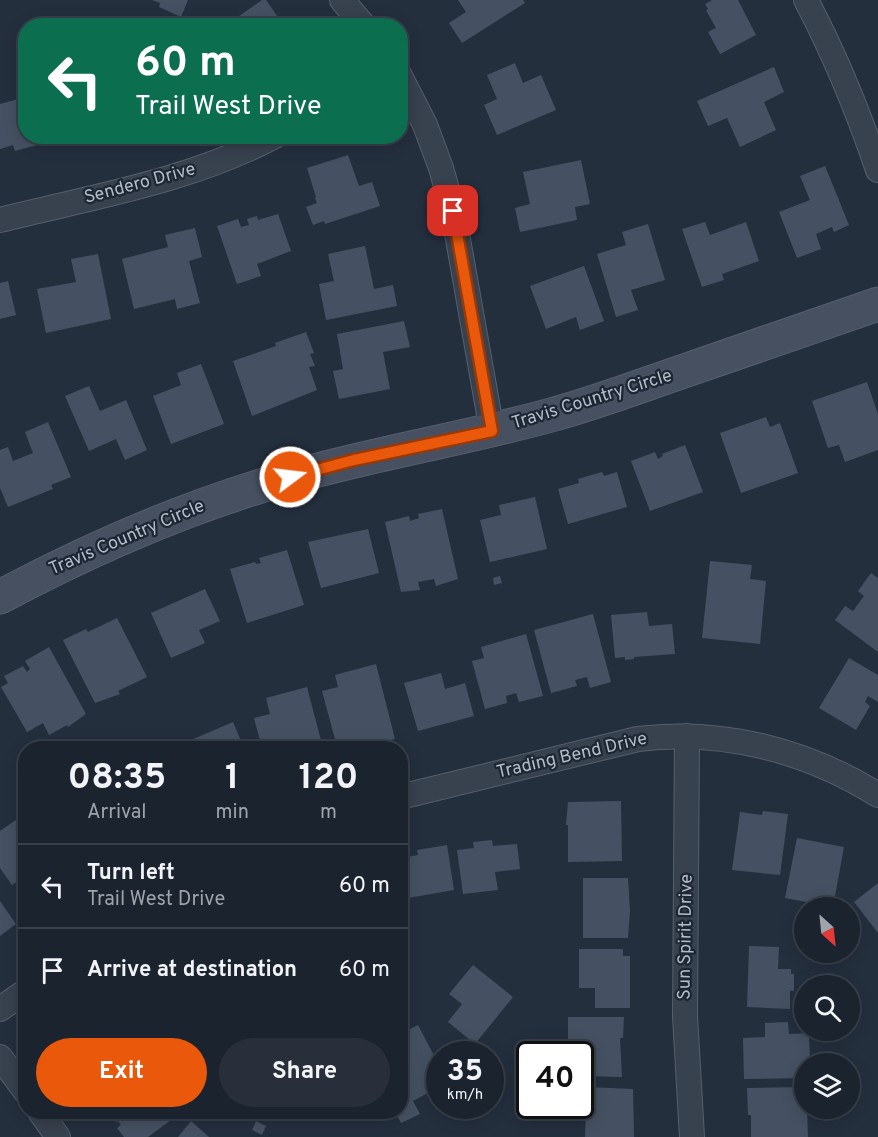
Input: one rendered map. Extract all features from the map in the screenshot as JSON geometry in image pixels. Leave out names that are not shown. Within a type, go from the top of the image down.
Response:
[{"type":"street","points":[[342,0],[357,18]]},
{"type":"street","points":[[806,0],[839,66],[864,127],[878,170]]},
{"type":"street","points":[[408,92],[425,125],[441,168],[453,211],[492,431]]},
{"type":"street","name":"Sendero Drive","points":[[0,220],[181,174],[216,163],[258,144]]},
{"type":"street","name":"Travis Country Circle","points":[[0,597],[99,547],[246,490],[354,460],[492,431],[555,414],[878,303]]},
{"type":"street","name":"Trading Bend Drive","points":[[408,795],[638,739],[666,736],[735,740],[796,755],[831,769],[878,795]]},
{"type":"street","name":"Sun Spirit Drive","points":[[687,736],[685,1016],[692,1137]]},
{"type":"street","points":[[0,1009],[18,997]]},
{"type":"street","points":[[0,1057],[18,1081]]},
{"type":"street","points":[[45,1119],[58,1137]]},
{"type":"building","points":[[152,0],[188,0],[181,17],[159,7],[160,3]]},
{"type":"building","points":[[262,0],[266,0],[278,18],[236,18]]},
{"type":"building","points":[[458,0],[523,0],[525,3],[462,43],[449,23],[466,12]]},
{"type":"building","points":[[712,0],[738,0],[756,35],[720,54],[708,32],[716,28],[705,4]]},
{"type":"building","points":[[515,63],[523,83],[541,75],[556,110],[497,135],[484,105],[497,99],[487,75]]},
{"type":"building","points":[[774,67],[784,92],[764,102],[776,130],[740,147],[727,118],[708,126],[697,101]]},
{"type":"building","points":[[18,99],[18,144],[41,144],[15,151],[13,145],[0,149],[0,104]]},
{"type":"building","points":[[348,155],[359,186],[372,182],[380,206],[325,224],[324,221],[313,225],[306,207],[317,203],[307,168]]},
{"type":"building","points":[[581,160],[590,204],[575,207],[577,220],[520,232],[515,208],[530,204],[523,172]]},
{"type":"building","points":[[825,166],[849,225],[834,232],[832,227],[816,234],[821,249],[797,258],[779,212],[810,200],[800,176]]},
{"type":"building","points":[[278,214],[291,251],[257,264],[261,276],[237,284],[217,226],[238,219],[241,227],[249,225],[247,219],[257,216],[258,220]]},
{"type":"building","points":[[705,222],[710,235],[746,222],[759,261],[722,274],[724,280],[702,287],[682,229]]},
{"type":"building","points":[[648,224],[665,280],[631,290],[638,310],[616,317],[597,254],[626,245],[622,232]]},
{"type":"building","points":[[195,228],[202,257],[189,261],[200,303],[177,309],[175,299],[134,309],[122,259],[168,247],[165,235]]},
{"type":"building","points":[[365,246],[374,289],[393,285],[397,306],[326,320],[319,284],[334,281],[328,254]]},
{"type":"building","points":[[98,254],[111,319],[46,333],[37,289],[76,282],[71,259]]},
{"type":"building","points":[[584,266],[604,321],[580,330],[576,317],[546,329],[530,286]]},
{"type":"building","points":[[8,281],[16,315],[0,319],[0,283]]},
{"type":"building","points":[[404,321],[410,347],[383,352],[390,389],[339,399],[333,371],[343,369],[337,334]]},
{"type":"building","points":[[306,332],[314,353],[310,354],[315,366],[309,367],[317,390],[252,416],[233,361],[276,346],[275,343]]},
{"type":"building","points":[[201,364],[224,424],[171,444],[153,396],[181,385],[177,373]]},
{"type":"building","points":[[867,382],[878,414],[878,450],[845,462],[839,445],[828,448],[812,401]]},
{"type":"building","points":[[89,386],[100,411],[126,400],[147,450],[125,460],[116,439],[89,451],[65,396]]},
{"type":"building","points":[[766,417],[770,427],[780,423],[798,473],[741,493],[720,433]]},
{"type":"building","points":[[48,422],[71,477],[51,485],[53,489],[8,507],[0,488],[0,450],[8,447],[13,461],[33,453],[25,432]]},
{"type":"building","points":[[685,445],[703,492],[650,511],[631,461],[655,452],[658,459],[663,456],[662,454]]},
{"type":"building","points":[[602,472],[604,476],[617,472],[627,507],[568,524],[558,489],[579,483],[578,479]]},
{"type":"building","points":[[535,497],[547,549],[490,562],[480,520],[501,515],[499,505]]},
{"type":"building","points":[[442,509],[458,579],[436,586],[434,579],[418,582],[420,590],[401,592],[385,522],[409,516],[410,521],[419,518],[418,514]]},
{"type":"building","points":[[368,529],[379,573],[321,588],[308,542]]},
{"type":"building","points":[[287,550],[304,605],[247,623],[230,569],[255,562],[256,564],[261,563],[259,558]]},
{"type":"building","points":[[710,561],[752,565],[750,579],[766,581],[760,644],[702,638]]},
{"type":"building","points":[[871,573],[878,578],[878,652],[835,620],[845,606],[853,611],[864,596],[858,591]]},
{"type":"building","points":[[500,576],[502,583],[494,585],[493,578]]},
{"type":"building","points":[[205,589],[220,621],[199,630],[205,643],[171,658],[151,613]]},
{"type":"building","points":[[647,612],[649,626],[672,624],[675,654],[634,657],[634,659],[625,660],[625,657],[615,658],[611,615]]},
{"type":"building","points":[[593,614],[611,682],[590,688],[587,677],[575,680],[577,686],[551,693],[534,630]]},
{"type":"building","points":[[117,618],[147,677],[118,691],[120,694],[95,703],[63,640],[86,629],[88,632]]},
{"type":"building","points":[[526,634],[543,696],[519,702],[516,693],[506,696],[507,703],[485,709],[472,661],[484,658],[481,647]]},
{"type":"building","points":[[49,647],[86,714],[68,727],[67,725],[49,735],[43,723],[27,732],[1,687],[8,683],[4,676],[23,666],[27,672],[30,669],[25,661]]},
{"type":"building","points":[[849,658],[878,675],[878,702],[868,696],[865,702],[870,706],[856,730],[819,708]]},
{"type":"building","points":[[376,664],[395,739],[335,741],[322,691],[338,687],[335,675]]},
{"type":"building","points":[[441,673],[445,689],[465,683],[474,716],[418,731],[404,683]]},
{"type":"building","points":[[307,687],[321,741],[260,741],[254,718],[270,714],[266,698]]},
{"type":"building","points":[[233,722],[241,741],[189,741]]},
{"type":"building","points":[[621,801],[622,861],[568,862],[568,825],[566,825],[568,802]]},
{"type":"building","points":[[763,811],[788,814],[780,875],[732,870],[740,812],[762,815]]},
{"type":"building","points":[[18,819],[18,881],[12,885],[0,868],[0,831]]},
{"type":"building","points":[[797,838],[844,847],[835,897],[794,897],[794,900],[785,898]]},
{"type":"building","points":[[492,840],[493,846],[517,844],[520,869],[495,872],[498,890],[463,894],[457,850],[474,848],[473,842]]},
{"type":"building","points":[[447,845],[454,890],[408,898],[408,857],[418,855],[417,850]]},
{"type":"building","points":[[583,878],[628,878],[630,911],[628,938],[583,938]]},
{"type":"building","points":[[878,883],[878,933],[860,910],[860,897]]},
{"type":"building","points":[[0,901],[16,924],[0,936]]},
{"type":"building","points":[[749,946],[779,947],[778,969],[791,969],[791,974],[794,974],[794,991],[790,991],[790,1009],[747,1007]]},
{"type":"building","points":[[579,949],[623,949],[623,956],[630,956],[630,1008],[595,1008],[595,988],[579,988]]},
{"type":"building","points":[[473,965],[513,997],[477,1041],[471,1041],[448,1022],[462,1004],[449,994]]},
{"type":"building","points":[[568,1017],[624,1017],[623,1038],[620,1038],[622,1077],[594,1076],[594,1041],[568,1041]]},
{"type":"building","points":[[788,1022],[789,1034],[794,1034],[794,1041],[809,1041],[810,1053],[794,1053],[794,1078],[744,1079],[743,1038],[765,1037],[765,1023]]},
{"type":"building","points":[[418,1025],[426,1041],[426,1094],[413,1101],[420,1114],[401,1123],[399,1119],[408,1119],[408,1030]]},
{"type":"building","points":[[594,1087],[633,1089],[634,1137],[585,1137],[586,1119],[594,1119]]},
{"type":"building","points":[[794,1087],[794,1119],[807,1119],[808,1137],[751,1137],[747,1088]]},
{"type":"building","points":[[113,1119],[172,1119],[148,1137],[124,1137],[117,1128],[121,1125],[118,1121]]},
{"type":"building","points":[[191,1121],[209,1137],[178,1137]]},
{"type":"building","points":[[256,1121],[266,1126],[262,1135],[252,1130]]},
{"type":"route","points":[[290,477],[354,460],[492,431],[453,211]]}]
